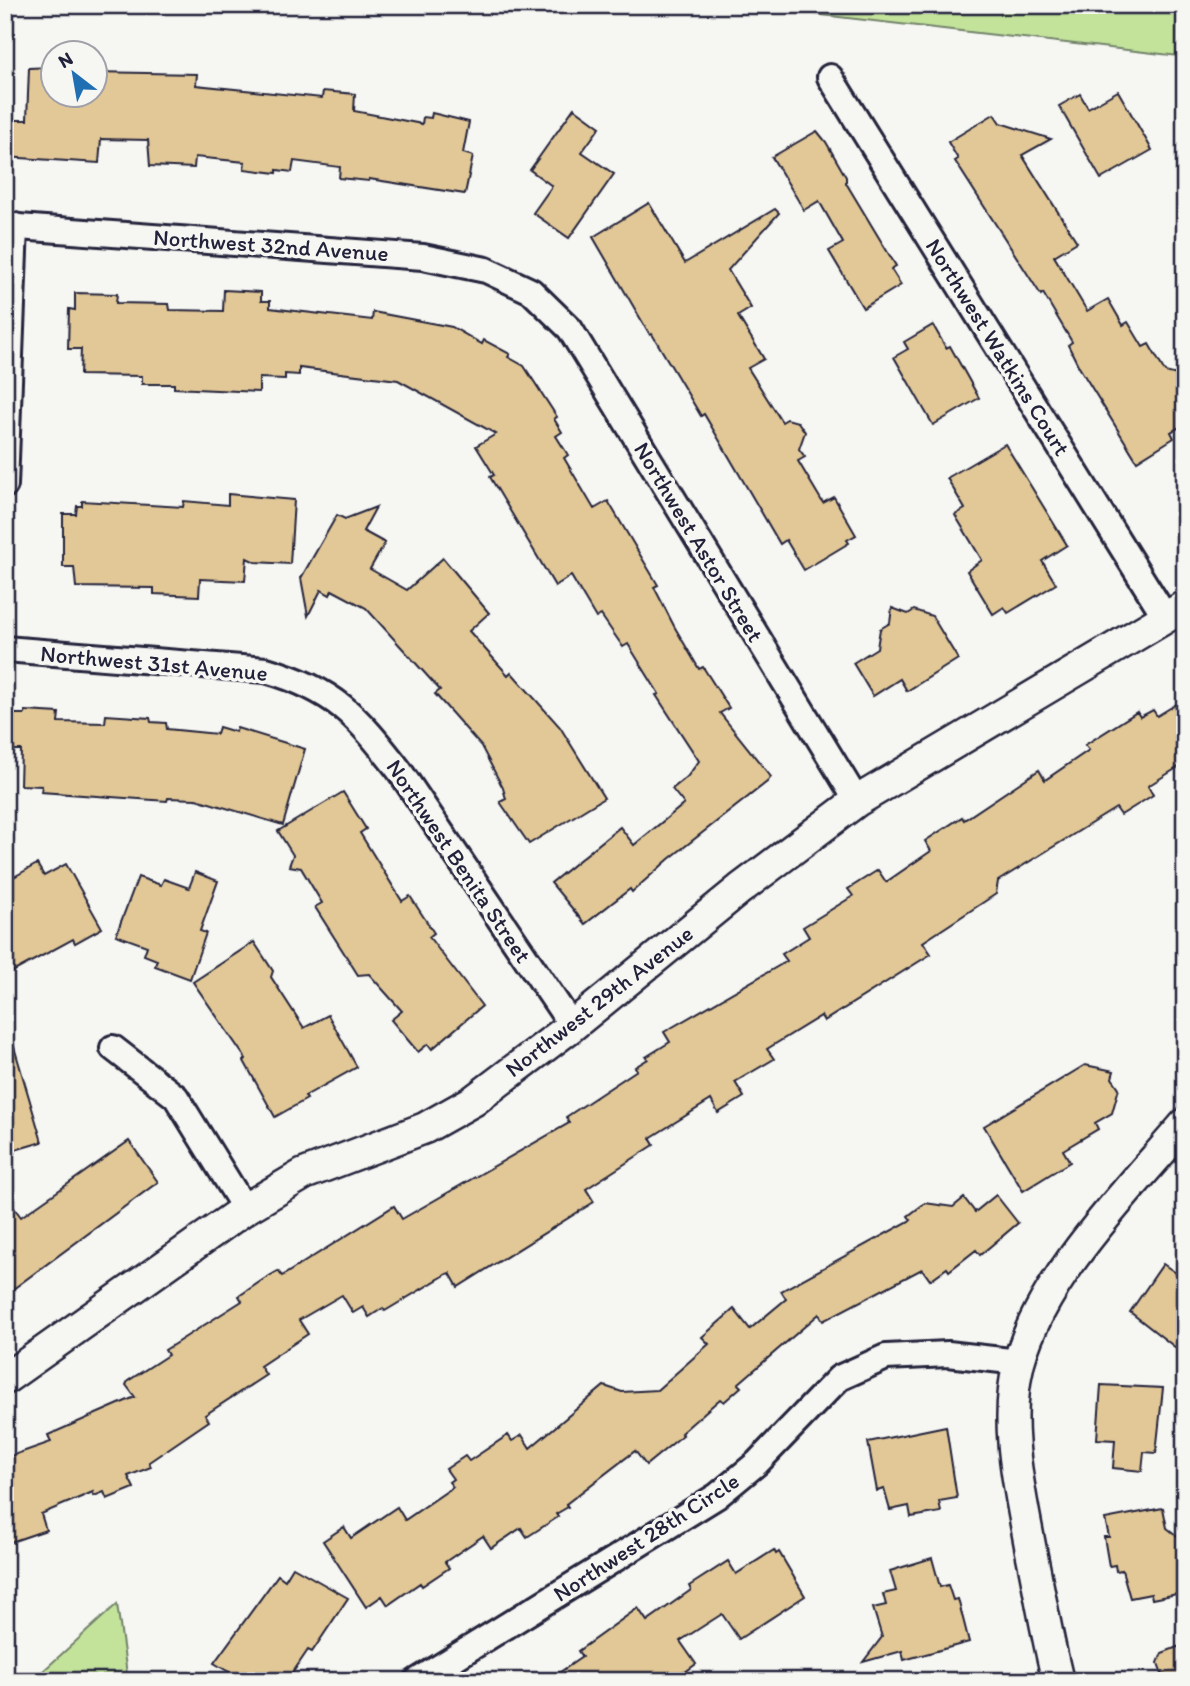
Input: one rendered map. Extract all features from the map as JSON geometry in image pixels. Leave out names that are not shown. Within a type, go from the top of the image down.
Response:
[{"type":"street","name":"Northwest Watkins Court","points":[[830,77],[1175,612]]},
{"type":"street","name":"Northwest 32nd Avenue","points":[[10,226],[423,257],[486,271],[531,291]]},
{"type":"street","points":[[5,485],[10,226]]},
{"type":"street","name":"Northwest Astor Street","points":[[531,291],[570,329],[857,801]]},
{"type":"street","name":"Northwest 29th Avenue","points":[[5,1378],[245,1209],[304,1174],[425,1128],[473,1101],[572,1026],[740,889],[857,801],[1175,612]]},
{"type":"street","name":"Northwest 31st Avenue","points":[[5,649],[266,670],[304,681],[339,702]]},
{"type":"street","name":"Northwest Benita Street","points":[[339,702],[372,736],[399,770],[572,1026]]},
{"type":"street","points":[[113,1048],[176,1097],[245,1209]]},
{"type":"street","points":[[1058,1681],[1014,1456],[1015,1397],[1019,1362],[1037,1317],[1057,1282],[1185,1125]]},
{"type":"street","name":"Northwest 28th Circle","points":[[417,1681],[717,1496],[757,1463],[839,1378],[886,1357],[947,1354],[1019,1362]]},
{"type":"green space","points":[[735,5],[1185,5],[1185,55],[1179,56]]},
{"type":"green space","points":[[117,1604],[128,1681],[32,1681]]},
{"type":"building","points":[[29,68],[38,68],[38,108],[108,108],[108,72],[197,74],[196,85],[322,98],[323,91],[355,94],[354,111],[422,124],[423,117],[431,118],[432,113],[469,122],[463,153],[473,156],[465,194],[369,179],[339,178],[340,167],[294,161],[292,172],[277,170],[277,173],[244,169],[245,162],[195,157],[194,168],[150,166],[148,140],[101,139],[99,163],[5,157],[5,120],[27,120]]},
{"type":"building","points":[[1118,91],[1152,150],[1101,179],[1059,106],[1080,94],[1088,108]]},
{"type":"building","points":[[574,108],[600,127],[582,152],[614,174],[569,238],[533,213],[552,186],[530,170]]},
{"type":"building","points":[[994,114],[1000,123],[1051,139],[1022,155],[1077,242],[1054,256],[1087,311],[1108,299],[1123,325],[1128,322],[1143,347],[1149,344],[1165,372],[1185,377],[1185,424],[1171,432],[1174,438],[1137,461],[1079,367],[1068,345],[1072,342],[1043,293],[1041,295],[955,161],[958,159],[948,142]]},
{"type":"building","points":[[817,131],[826,142],[846,177],[846,183],[896,266],[891,269],[901,285],[863,308],[829,251],[843,243],[819,201],[804,210],[772,157]]},
{"type":"building","points":[[649,203],[685,263],[775,209],[779,213],[728,270],[751,308],[738,316],[764,359],[748,368],[782,422],[787,419],[798,422],[805,432],[799,449],[805,457],[798,461],[823,503],[834,497],[856,535],[847,540],[849,543],[804,570],[786,540],[780,544],[704,414],[701,416],[652,334],[650,335],[593,237]]},
{"type":"building","points":[[224,290],[261,292],[261,301],[270,301],[270,308],[372,320],[373,312],[452,327],[482,344],[484,340],[510,354],[508,357],[524,366],[557,417],[554,419],[562,432],[556,436],[568,455],[564,458],[594,509],[608,501],[658,585],[654,587],[699,669],[703,667],[729,708],[720,713],[771,777],[767,782],[669,859],[632,892],[630,889],[585,924],[551,883],[620,827],[634,845],[684,804],[672,789],[687,777],[699,761],[656,695],[659,694],[628,644],[623,647],[601,615],[596,618],[571,576],[555,586],[490,477],[494,475],[476,446],[496,434],[398,380],[299,368],[299,375],[285,374],[285,379],[259,378],[259,392],[174,388],[174,384],[142,384],[142,376],[80,375],[81,349],[68,349],[69,309],[75,310],[75,293],[117,294],[116,303],[169,304],[170,310],[223,311]]},
{"type":"building","points":[[933,325],[946,348],[950,346],[979,398],[933,425],[894,357],[908,349],[904,342]]},
{"type":"building","points":[[1005,444],[1067,545],[1042,561],[1056,584],[1008,613],[1004,607],[993,614],[967,571],[982,560],[955,515],[965,509],[947,478]]},
{"type":"building","points":[[228,494],[294,500],[290,564],[255,562],[247,558],[245,581],[200,579],[199,596],[154,594],[154,588],[76,587],[74,567],[63,567],[63,514],[76,514],[77,506],[82,506],[82,501],[183,507],[184,501],[228,505]]},
{"type":"building","points":[[376,507],[363,531],[385,543],[370,569],[407,590],[443,558],[489,613],[469,631],[508,675],[511,672],[560,727],[604,798],[529,844],[500,802],[506,799],[503,788],[481,746],[435,694],[440,690],[366,608],[332,590],[330,595],[321,590],[308,616],[301,578],[337,515],[345,519]]},
{"type":"building","points":[[892,608],[908,614],[914,610],[932,616],[958,659],[907,691],[900,679],[873,696],[853,663],[877,648],[880,629],[890,623]]},
{"type":"building","points":[[1185,699],[1185,763],[1148,786],[1153,795],[1121,815],[1116,808],[998,881],[996,894],[923,942],[931,954],[824,1021],[821,1016],[767,1049],[774,1059],[735,1082],[744,1097],[718,1113],[711,1100],[650,1138],[654,1145],[586,1189],[594,1202],[458,1287],[450,1273],[447,1274],[385,1311],[383,1308],[369,1317],[363,1307],[353,1313],[342,1295],[299,1320],[308,1334],[260,1366],[266,1375],[205,1415],[209,1421],[149,1462],[151,1467],[128,1476],[134,1488],[107,1499],[104,1492],[94,1496],[93,1492],[41,1514],[46,1530],[5,1544],[5,1458],[51,1442],[48,1435],[135,1397],[126,1385],[128,1381],[168,1355],[165,1350],[242,1301],[239,1296],[264,1279],[278,1271],[282,1276],[394,1206],[402,1219],[569,1123],[566,1117],[637,1070],[635,1067],[648,1059],[646,1057],[670,1042],[664,1032],[787,961],[782,954],[809,937],[803,927],[853,896],[848,889],[878,870],[886,882],[931,851],[925,841],[962,817],[964,820],[1039,770],[1045,780],[1089,750],[1085,745],[1137,712],[1140,717],[1153,710],[1157,716]]},
{"type":"building","points":[[25,711],[59,713],[58,722],[105,723],[106,715],[150,718],[151,722],[166,723],[167,729],[217,734],[219,727],[236,732],[237,728],[305,749],[283,825],[196,799],[168,798],[167,801],[41,792],[42,786],[20,785],[21,750],[11,750],[12,714],[25,714]]},
{"type":"building","points":[[343,792],[366,829],[360,833],[402,901],[410,896],[434,933],[429,937],[482,1006],[432,1049],[428,1044],[418,1052],[391,1020],[402,1011],[369,974],[358,975],[315,907],[322,903],[301,868],[289,866],[293,855],[278,831]]},
{"type":"building","points":[[37,864],[44,876],[66,864],[102,928],[75,943],[73,939],[5,976],[5,882]]},
{"type":"building","points":[[195,872],[218,881],[200,931],[206,933],[190,979],[155,966],[157,960],[144,955],[147,946],[116,935],[138,877],[161,885],[164,879],[189,888]]},
{"type":"building","points":[[254,942],[273,971],[271,977],[304,1028],[328,1015],[357,1067],[305,1096],[307,1099],[275,1117],[244,1061],[246,1059],[193,982]]},
{"type":"building","points":[[12,1040],[42,1142],[5,1153],[5,1041]]},
{"type":"building","points":[[1085,1065],[1114,1071],[1112,1078],[1119,1088],[1112,1113],[1095,1123],[1098,1129],[1063,1150],[1070,1162],[1023,1191],[984,1126]]},
{"type":"building","points":[[129,1141],[158,1182],[5,1295],[5,1196],[21,1217]]},
{"type":"building","points":[[996,1195],[1018,1223],[980,1255],[976,1250],[949,1271],[947,1268],[930,1280],[922,1269],[823,1321],[819,1314],[738,1384],[741,1387],[724,1402],[720,1399],[681,1433],[683,1435],[646,1465],[635,1451],[566,1504],[568,1507],[556,1514],[558,1517],[527,1537],[521,1528],[491,1548],[483,1536],[445,1562],[449,1568],[422,1586],[420,1583],[388,1605],[382,1596],[366,1607],[323,1541],[344,1527],[351,1538],[397,1507],[405,1520],[453,1487],[449,1482],[453,1479],[446,1469],[465,1456],[469,1461],[508,1435],[512,1441],[522,1435],[530,1448],[604,1386],[622,1392],[657,1390],[709,1344],[702,1337],[734,1309],[750,1329],[786,1299],[781,1291],[911,1220],[908,1216],[925,1203],[953,1207],[964,1198],[975,1212]]},
{"type":"building","points":[[1163,1264],[1185,1279],[1185,1355],[1130,1312]]},
{"type":"building","points":[[1101,1385],[1163,1388],[1156,1453],[1144,1452],[1142,1471],[1113,1468],[1115,1440],[1097,1439]]},
{"type":"building","points":[[946,1426],[957,1498],[939,1501],[941,1512],[911,1517],[909,1506],[890,1510],[884,1489],[877,1491],[868,1442]]},
{"type":"building","points":[[1163,1508],[1167,1528],[1185,1542],[1185,1580],[1179,1581],[1182,1593],[1152,1599],[1151,1594],[1130,1598],[1122,1570],[1116,1571],[1115,1565],[1109,1566],[1104,1537],[1109,1537],[1105,1519]]},
{"type":"building","points":[[774,1550],[776,1554],[779,1552],[805,1596],[739,1639],[722,1614],[680,1641],[696,1664],[673,1681],[547,1681],[582,1657],[578,1651],[638,1608],[647,1621],[691,1590],[689,1586],[728,1561],[736,1574]]},
{"type":"building","points":[[932,1558],[940,1587],[948,1585],[953,1600],[958,1599],[969,1642],[904,1660],[902,1651],[863,1662],[882,1637],[873,1608],[886,1605],[883,1594],[896,1591],[890,1571]]},
{"type":"building","points":[[293,1567],[348,1598],[312,1652],[308,1650],[287,1681],[244,1681],[214,1663],[278,1575],[285,1580]]},
{"type":"building","points":[[1185,1644],[1185,1681],[1162,1674],[1158,1663],[1162,1653]]}]
